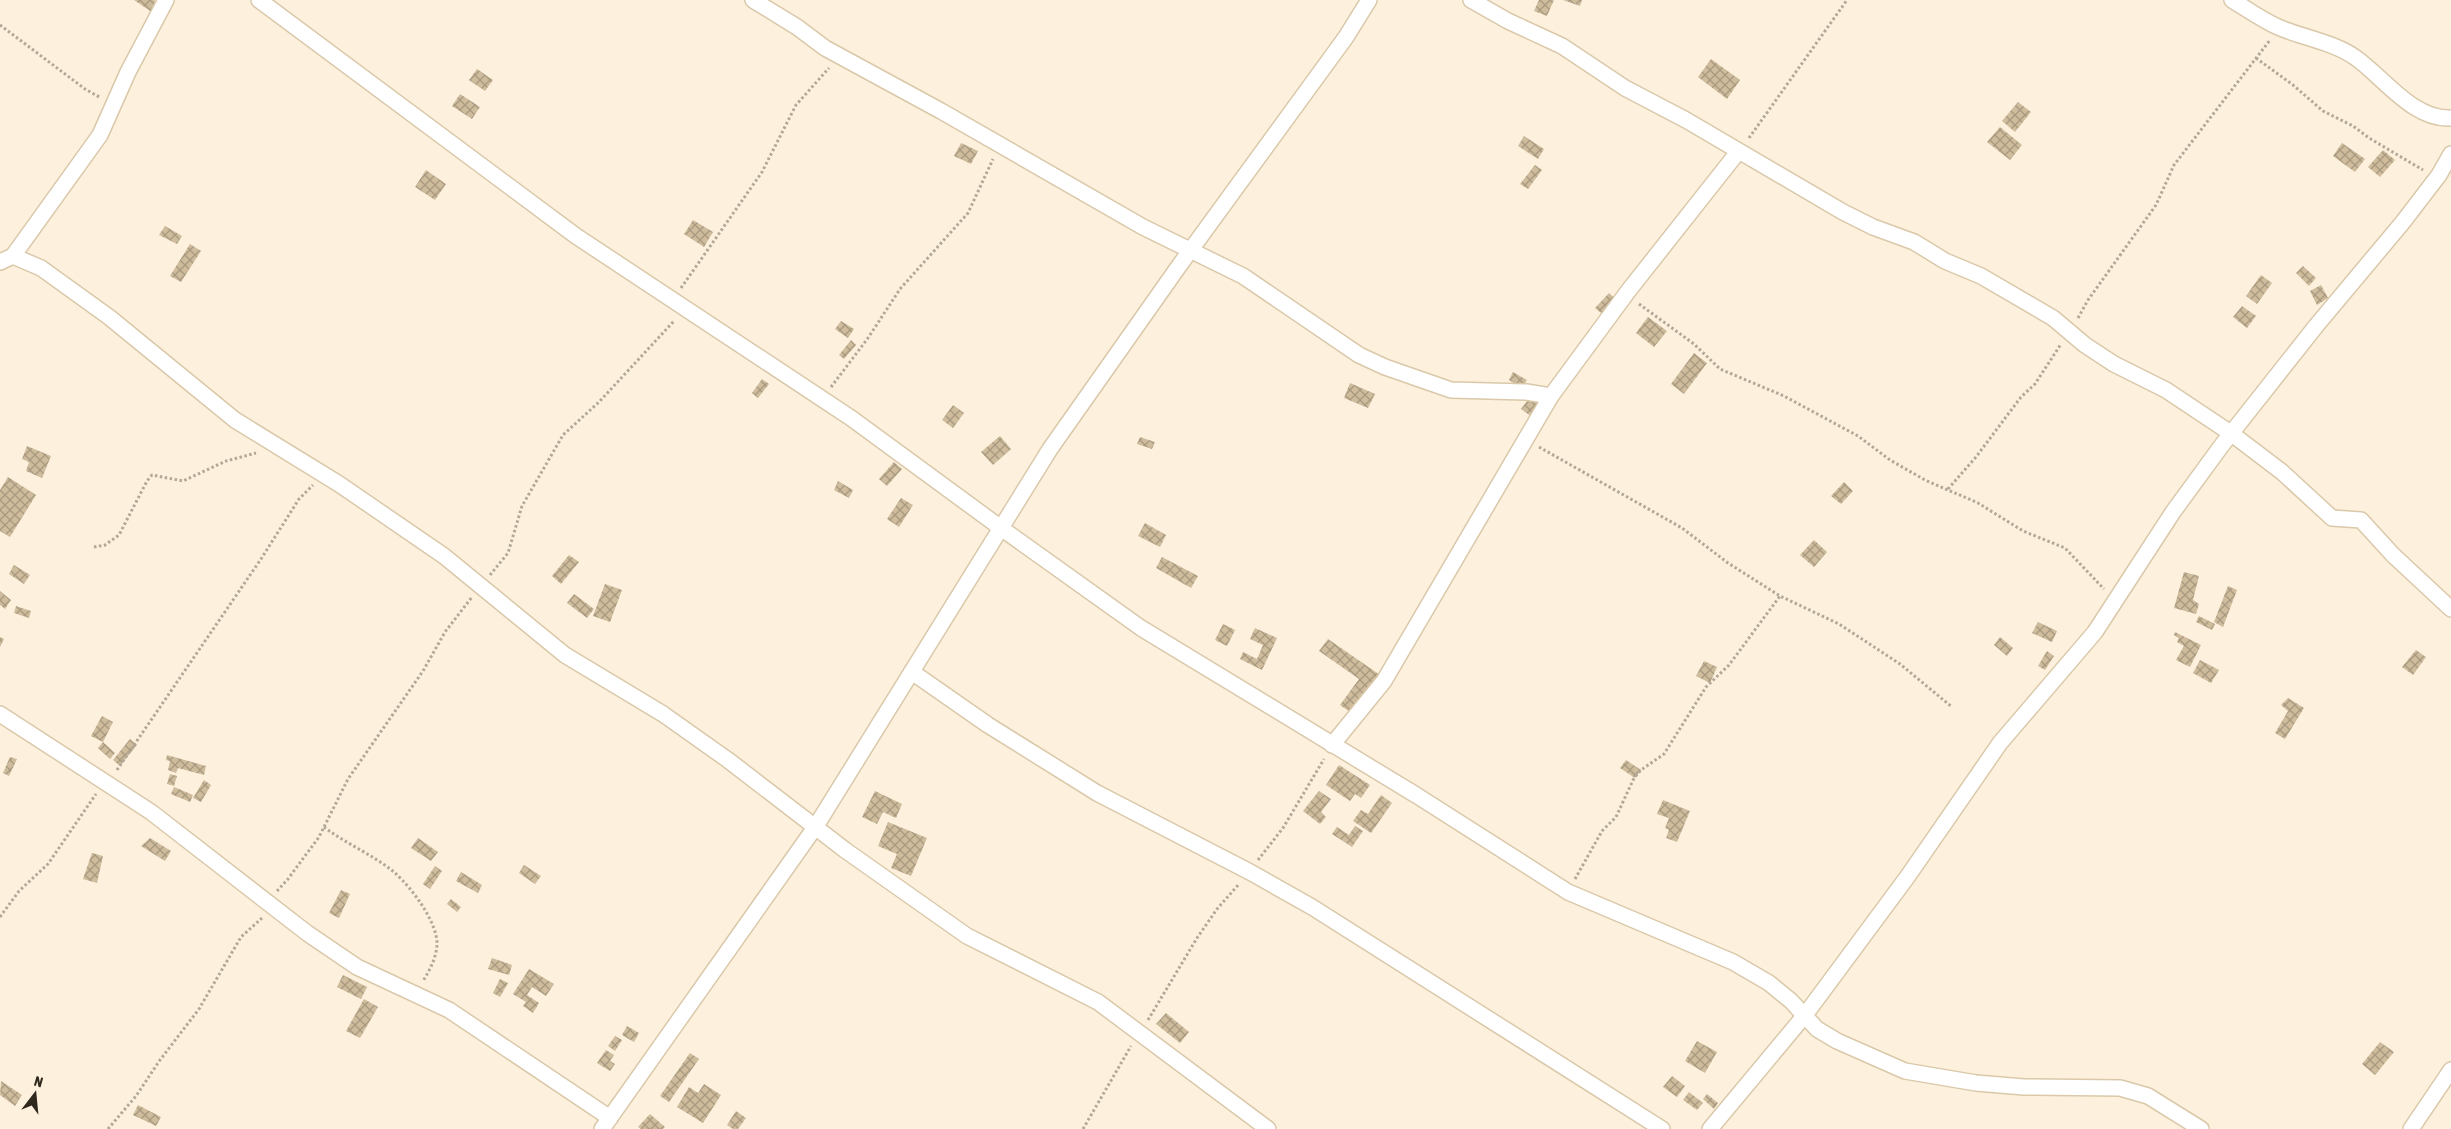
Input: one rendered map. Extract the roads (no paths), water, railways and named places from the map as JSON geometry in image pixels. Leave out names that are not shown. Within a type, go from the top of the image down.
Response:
[{"type":"street","points":[[166,0],[112,105],[95,143],[4,260],[41,268],[109,317],[235,420],[324,474],[444,556],[482,585],[565,655],[663,714],[967,936],[1098,1002],[1268,1129]]},
{"type":"street","points":[[259,0],[576,236],[822,398],[1141,628],[1440,810],[1568,892],[1734,962],[1769,983],[1818,1028],[1836,1041],[1905,1071],[1976,1083],[2014,1086],[2120,1088],[2148,1096],[2201,1129]]},
{"type":"street","points":[[753,0],[839,56],[1143,227],[1243,276],[1287,304],[1340,343],[1385,367],[1451,390],[1526,392],[1551,396]]},
{"type":"street","points":[[0,714],[151,812],[270,904],[357,967],[449,1010],[605,1126],[816,826],[1050,449],[1191,250],[1346,37],[1369,0]]},
{"type":"street","points":[[1470,0],[1508,21],[1562,46],[1625,88],[1686,120],[1850,216],[1914,242],[1945,261],[1982,276],[2053,318],[2114,364],[2166,390],[2232,434],[2282,472],[2332,518],[2361,520],[2406,568],[2451,609]]},
{"type":"street","points":[[2232,0],[2277,27],[2355,57],[2401,97],[2442,118],[2451,118]]},
{"type":"street","points":[[1332,745],[1384,681],[1551,396],[1626,295],[1738,152]]},
{"type":"street","points":[[1710,1129],[1805,1015],[1908,876],[2000,743],[2095,632],[2173,512],[2316,326],[2403,222],[2434,181],[2451,154]]},
{"type":"street","points":[[912,672],[988,725],[1097,793],[1250,872],[1312,907],[1662,1129]]},
{"type":"street","points":[[2411,1129],[2451,1070]]}]
